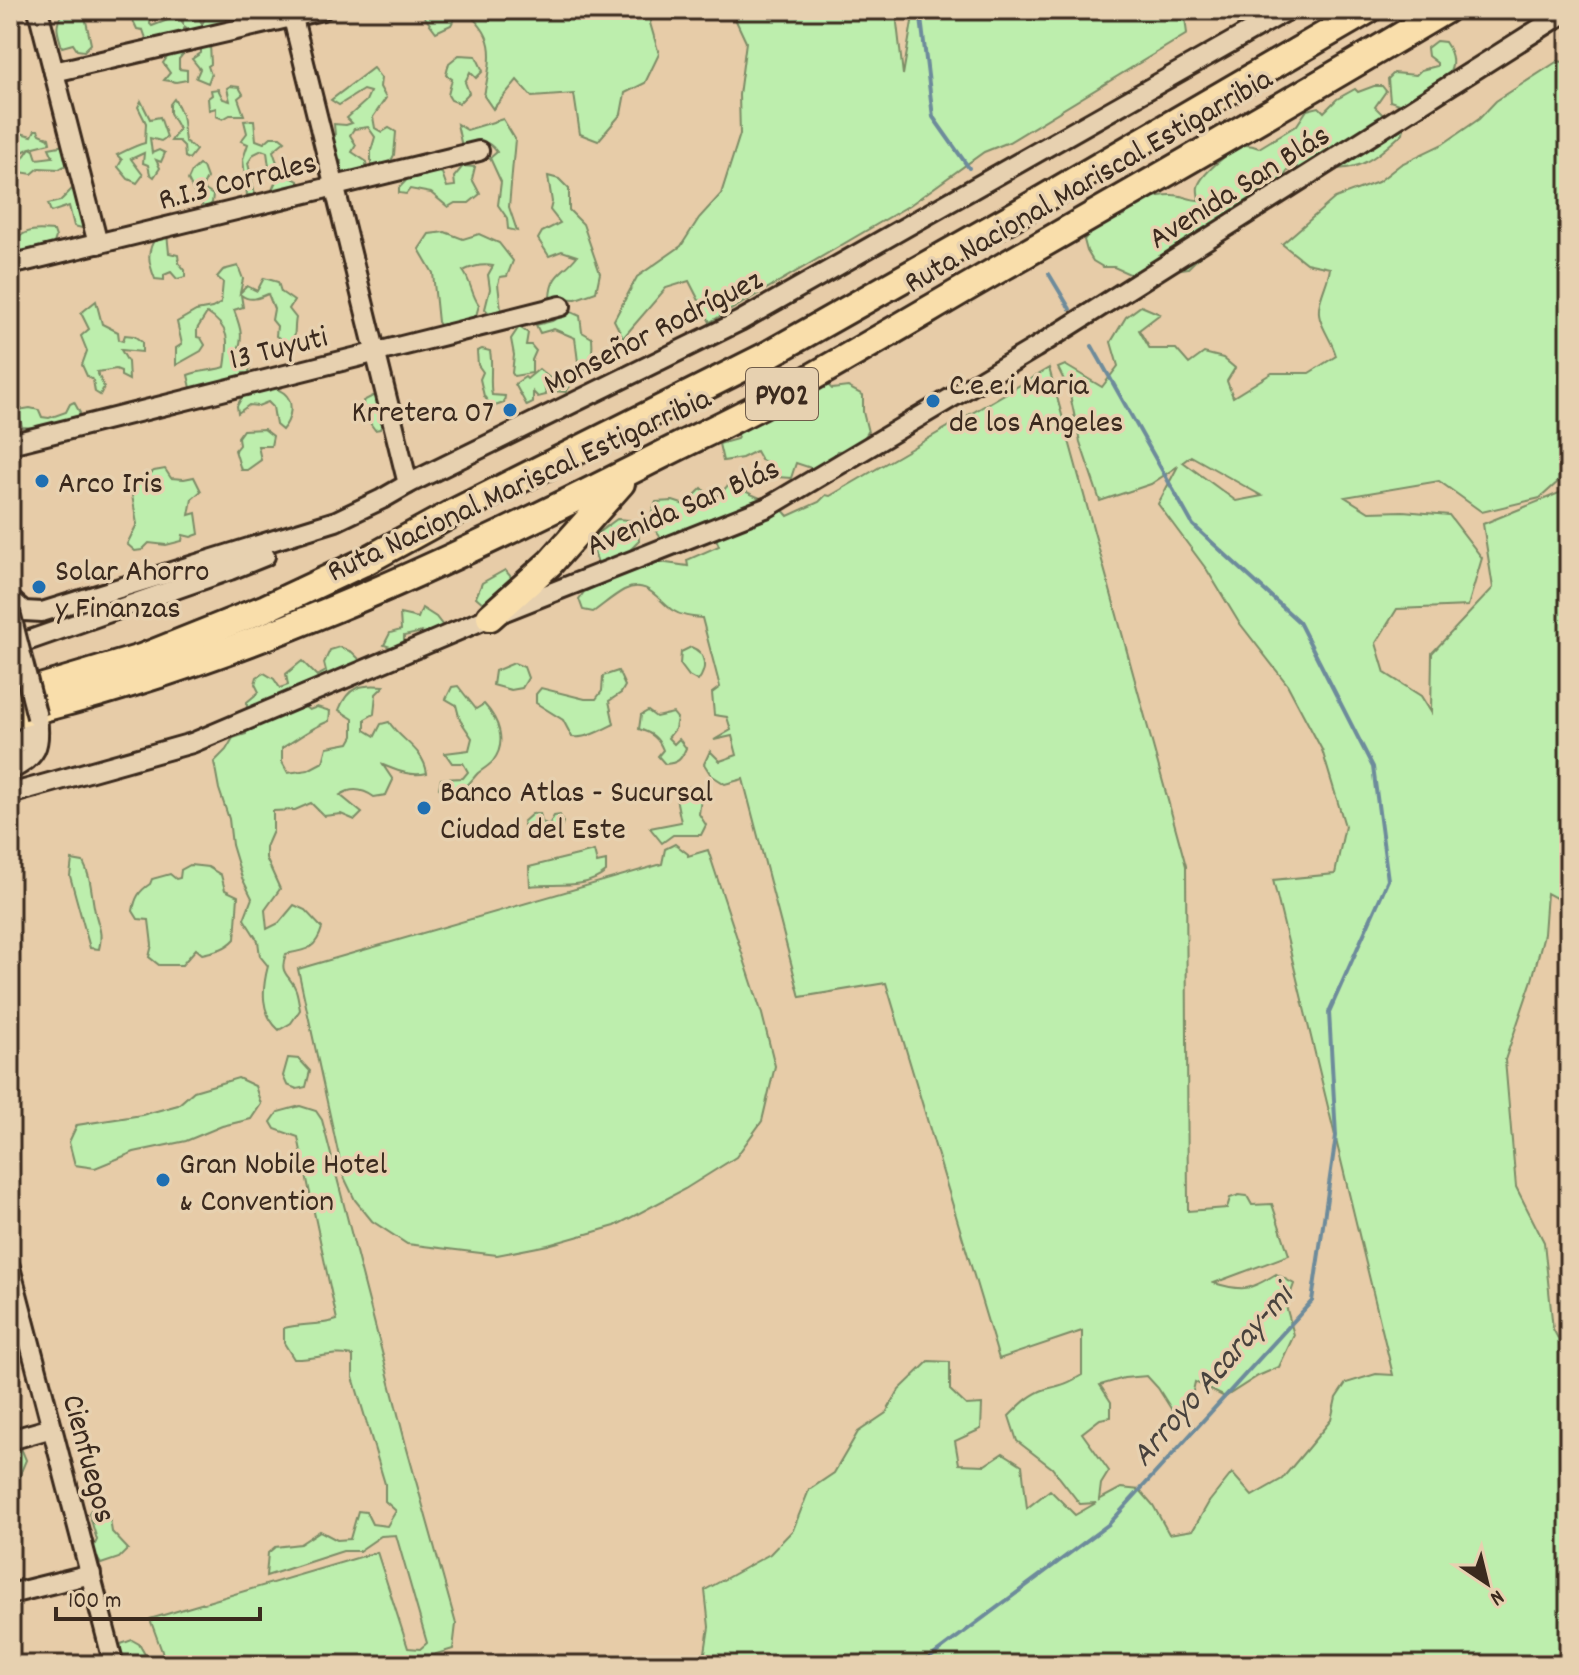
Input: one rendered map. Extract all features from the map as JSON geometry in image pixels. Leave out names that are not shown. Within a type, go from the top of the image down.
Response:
[{"type":"highway","name":"Ruta Nacional Mariscal Estigarribia","points":[[10,697],[141,658],[266,608],[362,563],[455,512],[766,356],[1368,10]]},
{"type":"highway","name":"Ruta Nacional Mariscal Estigarribia","points":[[10,716],[155,675],[357,600],[431,568],[633,469],[781,394],[1445,10]]},
{"type":"highway","points":[[490,617],[550,563],[633,469]]},
{"type":"street","points":[[38,10],[98,244]]},
{"type":"street","points":[[54,72],[292,13],[322,10]]},
{"type":"street","name":"Monseñor Rodríguez","points":[[10,599],[24,611],[42,612],[336,521],[740,321],[1288,10]]},
{"type":"street","name":"Avenida San Blás","points":[[10,794],[192,743],[490,617],[768,507],[1035,348],[1569,10]]},
{"type":"street","points":[[292,13],[408,484]]},
{"type":"street","name":"R.I.3 Corrales","points":[[10,265],[479,151]]},
{"type":"street","name":"13 Tuyuti","points":[[10,444],[561,306]]},
{"type":"street","points":[[10,647],[230,570],[307,538],[336,521]]},
{"type":"street","points":[[10,612],[37,717],[38,744],[23,764],[10,770]]},
{"type":"street","points":[[10,751],[27,735],[37,717]]},
{"type":"street","points":[[10,786],[54,780]]},
{"type":"street","name":"Cienfuegos","points":[[10,1267],[13,1290],[114,1665]]},
{"type":"street","points":[[10,1440],[52,1428]]},
{"type":"street","points":[[10,1594],[91,1574]]},
{"type":"green space","points":[[64,10],[84,12],[91,44],[84,51],[77,50],[73,44],[62,47],[57,28]]},
{"type":"green space","points":[[128,10],[152,10],[152,26],[178,16],[183,23],[183,10],[196,10],[202,24],[209,10],[226,10],[227,28],[190,34],[185,27],[180,36],[148,44],[143,30],[137,29]]},
{"type":"green space","points":[[423,10],[459,10],[451,25],[436,32],[423,15]]},
{"type":"green space","points":[[463,10],[656,10],[650,23],[659,54],[645,83],[625,93],[621,114],[598,141],[580,134],[574,94],[532,97],[517,80],[493,109],[484,96],[490,48],[482,29]]},
{"type":"green space","points":[[731,10],[901,10],[897,23],[903,75],[914,10],[1184,10],[1187,34],[1009,142],[984,152],[910,205],[710,322],[689,281],[666,288],[623,338],[614,320],[637,277],[681,246],[699,218],[721,194],[740,134],[739,95],[746,42]]},
{"type":"green space","points":[[1436,41],[1445,42],[1451,54],[1452,65],[1443,81],[1404,106],[1390,101],[1388,79],[1394,73],[1416,75],[1421,70],[1437,66],[1428,56],[1427,48]]},
{"type":"green space","points":[[210,44],[211,64],[208,66],[211,75],[208,83],[196,78],[200,69],[192,59],[201,53],[201,47]]},
{"type":"green space","points":[[182,50],[184,53],[179,59],[179,69],[187,70],[187,80],[164,80],[170,73],[163,63],[171,52]]},
{"type":"green space","points":[[459,55],[476,56],[483,71],[476,78],[470,72],[465,82],[469,93],[459,103],[448,95],[452,79],[446,75],[449,63]]},
{"type":"green space","points":[[1558,61],[1569,63],[1569,472],[1540,498],[1482,512],[1439,481],[1345,497],[1369,512],[1449,515],[1482,558],[1468,606],[1397,609],[1376,643],[1385,673],[1421,696],[1431,712],[1432,653],[1493,588],[1483,524],[1569,489],[1569,905],[1547,893],[1544,934],[1505,1060],[1516,1187],[1544,1242],[1553,1329],[1569,1359],[1569,1665],[703,1665],[709,1627],[705,1590],[770,1554],[793,1530],[809,1490],[834,1473],[858,1432],[886,1413],[899,1390],[929,1361],[950,1362],[950,1390],[966,1405],[982,1404],[981,1429],[955,1441],[959,1464],[985,1465],[1003,1453],[1022,1465],[1027,1508],[1050,1490],[1075,1515],[1096,1503],[1080,1504],[1052,1468],[1017,1441],[1009,1416],[1035,1394],[1082,1375],[1082,1331],[999,1359],[886,983],[800,997],[743,779],[725,784],[711,775],[704,764],[710,751],[720,761],[737,755],[732,736],[714,740],[731,730],[727,717],[714,715],[712,693],[720,687],[702,618],[675,612],[651,591],[639,587],[624,590],[593,612],[583,610],[579,599],[584,592],[605,582],[593,549],[595,535],[617,519],[629,520],[638,527],[639,541],[630,550],[633,566],[659,562],[688,566],[687,560],[719,546],[715,536],[687,531],[661,538],[651,520],[656,502],[673,501],[685,505],[702,488],[708,495],[718,496],[733,480],[746,492],[774,504],[788,516],[819,502],[826,495],[830,496],[1049,368],[1186,866],[1188,1211],[1227,1208],[1230,1198],[1239,1195],[1247,1196],[1252,1205],[1272,1204],[1289,1255],[1214,1283],[1246,1288],[1276,1274],[1294,1284],[1286,1306],[1294,1335],[1279,1367],[1225,1397],[1195,1382],[1191,1400],[1175,1415],[1147,1376],[1100,1385],[1111,1402],[1111,1417],[1100,1419],[1082,1433],[1109,1471],[1101,1484],[1099,1500],[1121,1488],[1140,1490],[1153,1505],[1169,1534],[1193,1530],[1209,1502],[1232,1473],[1252,1496],[1282,1479],[1331,1420],[1336,1398],[1346,1383],[1376,1374],[1393,1375],[1273,880],[1335,874],[1345,826],[1322,750],[1287,684],[1238,621],[1207,570],[1158,504],[1178,466],[1151,484],[1100,501],[1080,442],[1069,390],[1058,368],[1065,365],[1102,387],[1118,366],[1111,342],[1126,317],[1141,306],[1160,314],[1139,330],[1150,349],[1176,349],[1189,364],[1204,353],[1223,358],[1235,368],[1227,381],[1233,397],[1272,373],[1309,373],[1336,356],[1319,313],[1330,268],[1306,263],[1282,244],[1335,198],[1378,182],[1401,164],[1443,144],[1479,119],[1496,101]],"holes":[[[1191,456],[1262,496],[1236,501],[1183,462]]]},
{"type":"green space","points":[[373,68],[381,78],[380,87],[386,98],[373,117],[375,128],[382,132],[389,128],[396,132],[394,155],[388,167],[371,171],[375,137],[368,127],[354,129],[350,135],[356,145],[352,152],[367,162],[364,173],[343,175],[341,161],[335,160],[334,124],[352,123],[347,118],[366,101],[370,92],[363,90],[339,105],[331,100]]},
{"type":"green space","points":[[1382,86],[1386,91],[1375,107],[1382,114],[1405,122],[1403,133],[1377,155],[1357,166],[1301,169],[1294,166],[1238,232],[1219,238],[1188,268],[1134,276],[1114,267],[1103,267],[1093,261],[1087,251],[1084,240],[1088,235],[1102,224],[1124,216],[1126,205],[1167,195],[1199,200],[1198,187],[1204,176],[1235,149],[1245,145],[1259,148],[1297,125],[1307,110],[1319,107],[1324,112],[1337,99],[1355,89],[1358,92]]},
{"type":"green space","points":[[239,87],[243,94],[238,98],[244,115],[230,115],[223,119],[216,116],[216,108],[209,110],[208,98],[212,95],[211,90],[218,89],[223,99],[230,101],[227,88]]},
{"type":"green space","points":[[174,99],[182,116],[185,141],[196,150],[189,159],[185,157],[184,146],[179,141],[171,141],[179,129],[170,113],[170,104]]},
{"type":"green space","points":[[141,101],[150,119],[160,117],[167,137],[161,141],[150,138],[152,153],[159,150],[165,153],[161,162],[156,160],[160,168],[154,177],[148,165],[143,163],[144,153],[131,159],[143,175],[137,183],[128,179],[118,167],[122,160],[117,155],[145,143],[146,123],[138,107]]},
{"type":"green space","points":[[503,119],[515,139],[509,207],[517,231],[508,229],[507,218],[498,205],[501,182],[490,158],[497,152],[485,142],[462,147],[457,124],[467,130]]},
{"type":"green space","points":[[254,120],[256,140],[264,143],[271,137],[280,137],[285,141],[273,151],[281,170],[298,181],[299,186],[277,195],[272,190],[282,177],[279,171],[270,174],[267,152],[262,150],[254,154],[248,163],[255,195],[247,195],[243,159],[248,144],[241,141],[247,133],[244,121]]},
{"type":"green space","points":[[38,130],[49,138],[50,143],[19,154],[10,151],[10,146],[20,133],[32,136]]},
{"type":"green space","points":[[65,145],[66,165],[59,169],[39,168],[32,174],[20,172],[19,164],[30,148],[37,159],[53,157],[49,148]]},
{"type":"green space","points":[[199,165],[207,178],[202,188],[213,195],[212,203],[205,210],[202,198],[195,194],[188,180]]},
{"type":"green space","points":[[463,166],[475,167],[472,179],[480,194],[469,203],[455,203],[448,207],[431,193],[410,189],[406,194],[399,193],[399,188],[413,173],[425,176],[433,171],[442,173],[447,187],[455,186],[454,177]]},
{"type":"green space","points":[[548,176],[559,179],[569,189],[569,210],[583,224],[600,273],[596,292],[576,299],[550,298],[556,278],[577,256],[562,251],[549,256],[538,239],[542,232],[560,223],[550,210],[552,202]]},
{"type":"green space","points":[[73,188],[86,218],[82,228],[74,226],[69,206],[51,212],[48,204],[60,201]]},
{"type":"green space","points":[[10,228],[17,239],[29,231],[54,231],[56,237],[52,249],[27,253],[10,246]]},
{"type":"green space","points":[[445,232],[463,239],[479,234],[499,243],[513,261],[507,276],[500,277],[498,284],[501,310],[489,313],[485,309],[490,289],[488,275],[493,266],[474,267],[463,271],[479,305],[476,316],[442,328],[438,322],[433,273],[419,249],[429,234]]},
{"type":"green space","points":[[167,233],[169,253],[178,255],[185,277],[177,279],[171,272],[164,275],[164,280],[155,279],[150,252],[157,235]]},
{"type":"green space","points":[[238,266],[243,279],[240,293],[247,286],[257,291],[264,278],[278,282],[281,292],[294,301],[289,309],[296,318],[292,345],[276,336],[277,326],[272,320],[274,309],[268,294],[251,299],[241,295],[243,307],[234,310],[241,336],[237,351],[246,352],[250,362],[249,373],[243,373],[232,382],[192,392],[188,375],[225,367],[226,336],[220,324],[207,313],[197,329],[197,337],[205,345],[201,351],[176,365],[176,348],[182,344],[177,322],[196,311],[221,303],[223,282],[217,277],[223,270]]},
{"type":"green space","points":[[96,301],[102,324],[118,332],[119,340],[123,341],[125,335],[134,336],[142,342],[142,352],[121,350],[128,362],[129,380],[116,369],[97,372],[104,387],[100,395],[95,392],[93,380],[87,376],[82,365],[87,351],[81,336],[89,329],[81,313]]},
{"type":"green space","points":[[569,311],[580,316],[582,332],[592,338],[589,364],[566,392],[553,391],[553,384],[544,382],[546,395],[538,397],[533,392],[533,403],[527,406],[515,384],[539,369],[552,380],[557,371],[570,374],[578,362],[575,338],[554,329],[540,333],[536,325],[552,321]]},
{"type":"green space","points":[[519,327],[528,333],[526,345],[531,345],[536,351],[532,373],[514,376],[511,339]]},
{"type":"green space","points":[[477,351],[490,351],[492,395],[505,396],[504,403],[492,407],[484,396],[480,379],[483,372],[478,365]]},
{"type":"green space","points":[[823,380],[832,389],[848,387],[863,395],[868,432],[858,444],[851,449],[837,451],[829,463],[817,470],[796,463],[791,478],[777,477],[772,464],[761,460],[756,451],[742,458],[723,461],[719,444],[737,439],[740,429]]},
{"type":"green space","points":[[272,385],[290,401],[288,421],[282,430],[276,425],[273,407],[268,402],[249,405],[238,413],[237,406],[242,397]]},
{"type":"green space","points":[[373,396],[382,397],[386,416],[380,429],[375,430],[364,415],[363,401]]},
{"type":"green space","points":[[74,402],[80,413],[79,420],[37,428],[22,427],[18,410],[39,410],[42,417],[49,418],[66,412]]},
{"type":"green space","points":[[264,429],[273,436],[271,446],[258,446],[261,460],[247,470],[241,470],[235,450],[239,445],[238,437],[243,430]]},
{"type":"green space","points":[[165,469],[171,478],[194,477],[201,491],[192,499],[189,515],[196,513],[199,534],[191,537],[183,535],[182,541],[166,545],[149,543],[142,550],[135,551],[127,544],[137,524],[132,495],[137,483],[154,471]]},
{"type":"green space","points":[[505,570],[512,578],[505,589],[484,604],[476,597],[482,583]]},
{"type":"green space","points":[[422,608],[443,626],[428,636],[422,632],[404,636],[404,647],[384,645],[390,633],[401,630],[400,614],[418,618]]},
{"type":"green space","points":[[340,647],[359,659],[356,666],[301,704],[309,710],[317,707],[330,711],[329,721],[282,748],[282,762],[288,773],[308,770],[323,762],[327,747],[349,743],[353,736],[353,719],[339,710],[351,691],[376,685],[384,686],[376,694],[374,714],[365,719],[365,730],[375,736],[381,724],[389,722],[421,757],[427,773],[410,774],[383,765],[393,780],[386,795],[374,797],[357,790],[340,795],[362,813],[355,820],[341,814],[324,816],[311,803],[295,810],[273,811],[273,831],[266,847],[266,858],[280,889],[265,910],[267,929],[279,923],[294,905],[305,910],[322,928],[310,947],[286,954],[284,970],[296,990],[300,1010],[291,1023],[279,1030],[266,1008],[264,992],[268,966],[260,956],[258,941],[244,919],[252,898],[232,845],[229,819],[214,762],[233,738],[246,734],[247,702],[259,692],[255,684],[257,677],[264,673],[274,679],[280,688],[288,685],[286,674],[302,661],[317,676],[326,671],[324,663],[330,650]]},
{"type":"green space","points":[[691,647],[703,657],[703,671],[698,681],[689,676],[680,664],[681,652]]},
{"type":"green space","points":[[514,663],[524,667],[528,678],[522,688],[511,690],[493,685],[495,671]]},
{"type":"green space","points":[[618,671],[625,686],[609,701],[614,724],[594,734],[572,737],[563,720],[536,703],[536,694],[541,688],[596,699],[602,691],[603,676]]},
{"type":"green space","points":[[458,686],[476,709],[484,704],[489,710],[497,724],[500,746],[491,763],[461,791],[451,793],[439,788],[441,779],[463,778],[468,772],[463,763],[452,763],[445,753],[469,750],[472,738],[460,720],[456,705],[446,699],[452,687]]},
{"type":"green space","points":[[648,711],[656,717],[673,713],[677,718],[675,729],[668,738],[674,744],[679,739],[686,748],[676,762],[665,764],[658,756],[663,750],[659,742],[639,729],[641,715]]},
{"type":"green space","points":[[695,785],[702,791],[699,814],[706,825],[701,835],[673,835],[662,843],[650,828],[681,822],[676,798],[686,788]]},
{"type":"green space","points":[[540,813],[542,822],[549,825],[554,816],[560,815],[563,822],[561,827],[545,829],[537,838],[526,830],[523,822],[532,814]]},
{"type":"green space","points":[[675,844],[688,856],[708,850],[762,1014],[775,1066],[762,1121],[736,1157],[685,1189],[615,1226],[548,1245],[497,1255],[407,1244],[372,1221],[355,1200],[343,1175],[298,969],[662,864],[665,849]]},
{"type":"green space","points":[[594,851],[597,863],[606,861],[606,872],[598,878],[579,884],[530,886],[529,867]]},
{"type":"green space","points":[[72,860],[83,862],[88,874],[100,930],[99,949],[90,948],[70,876]]},
{"type":"green space","points":[[190,865],[208,867],[221,875],[225,890],[238,896],[235,939],[211,952],[202,954],[196,949],[182,965],[159,965],[149,957],[152,945],[149,920],[138,919],[133,911],[135,902],[152,879],[170,874],[176,879],[180,878],[181,870]]},
{"type":"green space","points":[[288,1058],[299,1059],[310,1071],[306,1087],[297,1089],[287,1085],[283,1076]]},
{"type":"green space","points":[[238,1078],[255,1086],[261,1104],[251,1119],[222,1126],[186,1141],[134,1152],[95,1168],[75,1165],[69,1142],[77,1125],[142,1115],[178,1105],[194,1091]]},
{"type":"green space","points":[[300,1106],[316,1111],[322,1120],[456,1624],[453,1649],[430,1656],[432,1665],[167,1665],[150,1619],[377,1552],[408,1648],[420,1649],[427,1643],[396,1535],[381,1536],[359,1551],[343,1551],[266,1576],[268,1553],[275,1547],[300,1544],[320,1531],[337,1540],[350,1539],[358,1511],[366,1512],[372,1524],[387,1526],[396,1511],[385,1501],[385,1484],[353,1377],[353,1356],[338,1354],[294,1359],[284,1343],[284,1328],[337,1320],[298,1137],[275,1129],[271,1122],[278,1112]]},
{"type":"green space","points":[[10,1446],[21,1448],[26,1460],[16,1484],[10,1489]]},
{"type":"green space","points":[[95,1504],[102,1505],[110,1519],[112,1532],[128,1549],[119,1558],[101,1564],[92,1550],[97,1540],[89,1513]]},
{"type":"green space","points":[[132,1640],[139,1644],[151,1665],[122,1665],[119,1658],[121,1644]]},
{"type":"waterway","points":[[920,10],[933,117],[969,168]]},
{"type":"waterway","points":[[1049,274],[1070,309]]},
{"type":"waterway","name":"Arroyo Acaray-mi","points":[[920,1665],[1109,1524],[1312,1301],[1336,1136],[1329,1012],[1388,880],[1373,767],[1299,622],[1193,525],[1092,346]]},
{"type":"place","name":"C.e.e.i Maria de los Angeles","points":[[933,401]]},
{"type":"place","name":"Krretera 07","points":[[510,410]]},
{"type":"place","name":"Arco Iris","points":[[42,481]]},
{"type":"place","name":"Solar Ahorro y Finanzas","points":[[39,587]]},
{"type":"place","name":"Banco Atlas - Sucursal Ciudad del Este","points":[[424,808]]},
{"type":"place","name":"Gran Nobile Hotel & Convention","points":[[163,1180]]}]
